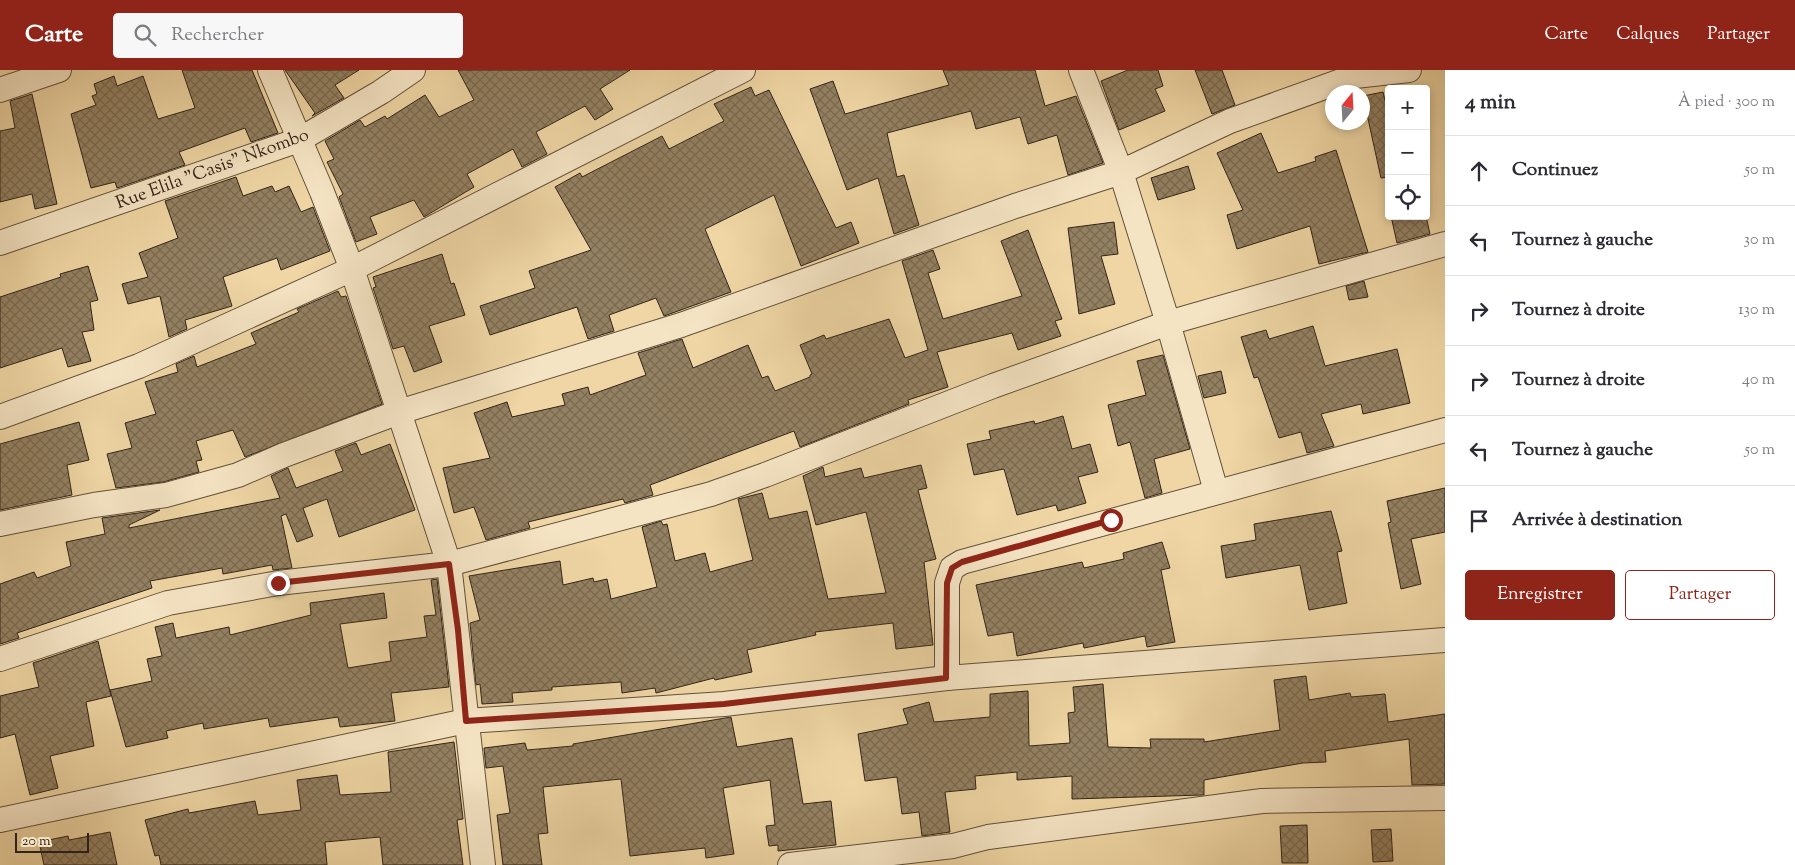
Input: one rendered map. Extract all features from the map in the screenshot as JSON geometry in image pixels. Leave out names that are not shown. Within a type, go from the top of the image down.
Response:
[{"type":"street","points":[[0,90],[60,70]]},
{"type":"street","points":[[270,70],[352,269],[449,564],[458,630],[466,721],[483,865]]},
{"type":"street","name":"Rue Elila \"Casis\" Nkombo","points":[[0,243],[299,140],[381,92],[413,70]]},
{"type":"street","points":[[0,417],[139,366],[352,269],[743,70]]},
{"type":"street","points":[[1081,70],[1121,172],[1168,323],[1216,491]]},
{"type":"street","points":[[0,524],[94,505],[166,495],[238,475],[284,455],[399,412],[681,325],[1015,206],[1121,172],[1230,121],[1355,76],[1409,70]]},
{"type":"street","points":[[0,659],[168,603],[278,583],[449,564],[711,494],[766,476],[993,386],[1168,323],[1445,244]]},
{"type":"street","points":[[946,678],[947,583],[952,568],[962,562],[1216,491],[1445,430]]},
{"type":"street","points":[[0,820],[466,721],[724,704],[946,678],[1445,640]]},
{"type":"street","points":[[790,865],[953,846],[988,837],[1262,801],[1445,798]]},
{"type":"building","points":[[182,70],[252,70],[278,133],[251,142],[245,128],[179,152],[185,165],[117,188],[115,182],[91,188],[71,114],[96,105],[92,96],[97,94],[94,84],[114,76],[117,86],[143,76],[158,119],[195,108]]},
{"type":"building","points":[[285,70],[359,70],[335,85],[344,98],[312,116],[315,113]]},
{"type":"building","points":[[458,70],[630,70],[600,89],[613,109],[595,120],[585,106],[536,132],[547,154],[522,167],[513,149],[467,174],[474,187],[424,217],[414,200],[370,217],[377,234],[356,242],[339,197],[343,194],[327,162],[334,159],[325,141],[360,120],[365,127],[385,116],[387,119],[425,95],[439,117],[474,100]]},
{"type":"building","points":[[943,70],[1035,70],[1045,106],[1076,96],[1103,163],[1068,175],[1057,135],[1028,144],[1020,117],[976,129],[971,111],[887,133],[897,177],[904,175],[919,225],[894,234],[878,178],[847,190],[810,89],[833,81],[845,114],[949,85]]},
{"type":"building","points":[[1128,70],[1158,70],[1163,86],[1155,89],[1165,111],[1119,130],[1101,81]]},
{"type":"building","points":[[1195,70],[1222,70],[1235,105],[1212,114]]},
{"type":"building","points":[[751,87],[755,96],[769,90],[836,228],[851,222],[859,243],[801,266],[774,195],[705,229],[731,292],[664,316],[656,298],[609,315],[614,331],[588,339],[577,307],[490,335],[480,306],[535,288],[529,271],[591,250],[555,187],[580,173],[582,177],[662,136],[669,149],[724,121],[714,104]]},
{"type":"building","points":[[1383,92],[1385,100],[1385,178],[1381,178],[1370,128],[1370,95]]},
{"type":"building","points":[[32,94],[57,204],[35,209],[32,194],[0,202],[0,131],[15,128],[10,101]]},
{"type":"building","points":[[1261,133],[1278,173],[1316,161],[1315,157],[1336,150],[1368,252],[1319,264],[1310,226],[1237,249],[1227,215],[1243,210],[1217,153]]},
{"type":"building","points":[[1188,166],[1195,189],[1158,200],[1151,178]]},
{"type":"building","points":[[236,177],[243,196],[272,186],[275,192],[289,186],[301,212],[313,207],[330,251],[281,270],[277,258],[223,277],[232,306],[185,320],[187,329],[169,337],[160,296],[128,304],[122,284],[148,277],[139,253],[178,238],[165,201]]},
{"type":"building","points":[[1392,220],[1427,220],[1430,234],[1397,243]]},
{"type":"building","points":[[1114,222],[1118,254],[1101,256],[1115,304],[1079,314],[1068,228]]},
{"type":"building","points":[[1028,230],[1062,319],[1055,321],[1061,336],[1018,350],[1012,333],[937,352],[948,387],[908,400],[909,404],[800,447],[794,431],[650,485],[653,495],[625,503],[623,499],[528,522],[530,528],[486,540],[474,507],[454,513],[443,468],[490,458],[474,413],[507,402],[512,417],[565,405],[562,394],[588,387],[590,395],[646,375],[638,353],[682,339],[693,368],[748,345],[762,378],[768,376],[775,391],[810,377],[812,374],[800,345],[824,335],[826,339],[889,319],[905,358],[928,350],[902,261],[933,250],[940,269],[928,273],[943,319],[1022,296],[1001,241]]},
{"type":"building","points":[[442,254],[451,284],[454,283],[465,315],[429,326],[442,362],[414,372],[404,346],[393,349],[373,288],[376,287],[373,277]]},
{"type":"building","points":[[88,266],[98,300],[90,302],[94,330],[82,332],[91,361],[68,367],[62,348],[0,368],[0,297],[61,277],[60,274]]},
{"type":"building","points":[[1364,281],[1368,297],[1349,300],[1346,286]]},
{"type":"building","points":[[338,291],[341,297],[346,296],[382,404],[245,457],[233,430],[196,441],[202,460],[196,461],[199,472],[163,482],[116,488],[107,454],[132,448],[125,423],[156,414],[145,382],[178,372],[176,364],[194,356],[197,367],[256,344],[251,333],[299,312],[297,309]]},
{"type":"building","points":[[1313,326],[1325,366],[1397,349],[1410,403],[1363,414],[1361,404],[1321,414],[1334,446],[1307,453],[1301,432],[1279,438],[1258,377],[1254,378],[1241,337],[1266,330],[1269,339]]},
{"type":"building","points":[[1163,355],[1190,449],[1154,459],[1162,493],[1145,498],[1130,442],[1118,446],[1108,405],[1146,395],[1137,361]]},
{"type":"building","points":[[1221,371],[1226,393],[1204,398],[1198,376]]},
{"type":"building","points":[[1063,416],[1072,449],[1090,444],[1098,472],[1078,477],[1086,503],[1058,511],[1056,505],[1017,515],[1004,469],[974,475],[967,444],[991,439],[989,431],[1034,421],[1035,424]]},
{"type":"building","points":[[79,422],[89,460],[67,465],[72,495],[0,510],[0,444]]},
{"type":"building","points":[[356,443],[361,455],[390,444],[415,510],[339,537],[327,499],[303,508],[313,536],[297,542],[286,514],[281,516],[292,568],[273,570],[272,565],[223,574],[222,568],[150,581],[152,588],[17,633],[19,638],[0,644],[0,584],[34,572],[37,578],[71,566],[66,542],[105,534],[102,518],[160,510],[129,525],[129,528],[280,498],[271,476],[288,468],[296,488],[343,471],[335,451]]},
{"type":"building","points":[[921,465],[927,488],[918,490],[936,559],[924,562],[933,645],[896,649],[893,623],[815,632],[816,635],[747,650],[752,672],[715,680],[714,678],[656,693],[655,688],[622,693],[621,682],[552,687],[552,690],[512,693],[513,702],[482,704],[480,684],[476,685],[470,623],[480,620],[469,576],[560,561],[563,585],[593,578],[594,582],[607,579],[611,599],[657,587],[642,527],[661,521],[663,525],[667,524],[675,561],[705,553],[710,572],[753,560],[738,499],[762,493],[769,519],[807,511],[828,599],[886,593],[866,512],[816,525],[803,476],[823,467],[825,477],[861,468],[864,478]]},
{"type":"building","points":[[1445,488],[1445,532],[1411,539],[1421,584],[1401,589],[1388,523],[1391,522],[1387,501]]},
{"type":"building","points":[[1331,511],[1342,551],[1337,552],[1347,603],[1309,610],[1300,565],[1226,578],[1221,546],[1256,540],[1254,524]]},
{"type":"building","points":[[1162,542],[1170,568],[1161,570],[1175,642],[1147,647],[1145,636],[1084,648],[1083,643],[1017,656],[1013,632],[988,636],[976,585],[1082,562],[1084,568],[1124,559],[1123,553]]},
{"type":"building","points":[[437,579],[449,687],[391,693],[395,721],[340,727],[338,717],[270,727],[268,718],[204,729],[203,723],[166,731],[168,738],[126,747],[110,690],[152,681],[147,659],[162,656],[155,627],[173,623],[176,638],[229,627],[230,635],[311,615],[310,603],[384,593],[387,618],[340,624],[348,668],[391,661],[389,642],[427,637],[424,616],[436,615],[431,580]]},
{"type":"building","points":[[98,641],[111,696],[86,702],[94,746],[50,756],[58,788],[30,795],[15,734],[0,738],[0,696],[39,687],[33,663]]},
{"type":"building","points":[[1306,676],[1309,700],[1350,693],[1351,697],[1385,694],[1388,722],[1445,714],[1445,784],[1412,785],[1409,739],[1325,751],[1326,762],[1303,763],[1204,780],[1204,795],[1072,799],[1072,776],[1017,780],[1017,772],[975,776],[976,789],[945,792],[950,832],[922,836],[919,812],[902,814],[897,777],[865,781],[858,734],[908,724],[903,709],[929,702],[934,722],[990,717],[990,694],[1028,691],[1029,746],[1070,743],[1068,713],[1075,712],[1073,687],[1103,684],[1108,747],[1151,748],[1150,739],[1204,739],[1204,742],[1280,730],[1274,680]]},
{"type":"building","points":[[731,717],[737,747],[792,738],[803,804],[831,801],[836,845],[778,851],[778,845],[769,846],[766,826],[775,825],[770,780],[723,788],[734,854],[706,858],[705,848],[630,856],[621,779],[543,787],[548,833],[538,834],[542,865],[503,865],[497,815],[510,813],[503,766],[486,768],[484,748],[525,743],[527,750],[573,746],[573,744]]},
{"type":"building","points":[[454,742],[463,819],[457,820],[463,865],[383,865],[380,837],[325,842],[327,865],[161,865],[159,855],[155,856],[145,820],[188,809],[189,813],[255,801],[258,815],[301,810],[297,780],[337,775],[340,795],[391,792],[388,752]]},
{"type":"building","points":[[1307,825],[1308,863],[1282,863],[1280,826]]},
{"type":"building","points":[[1391,829],[1393,861],[1373,862],[1371,830]]},
{"type":"building","points":[[110,832],[117,865],[44,865],[39,842],[68,836],[69,840]]},
{"type":"route","points":[[278,583],[449,564],[458,630],[466,721],[724,704],[946,678],[947,583],[952,568],[962,562],[1111,520]]}]
